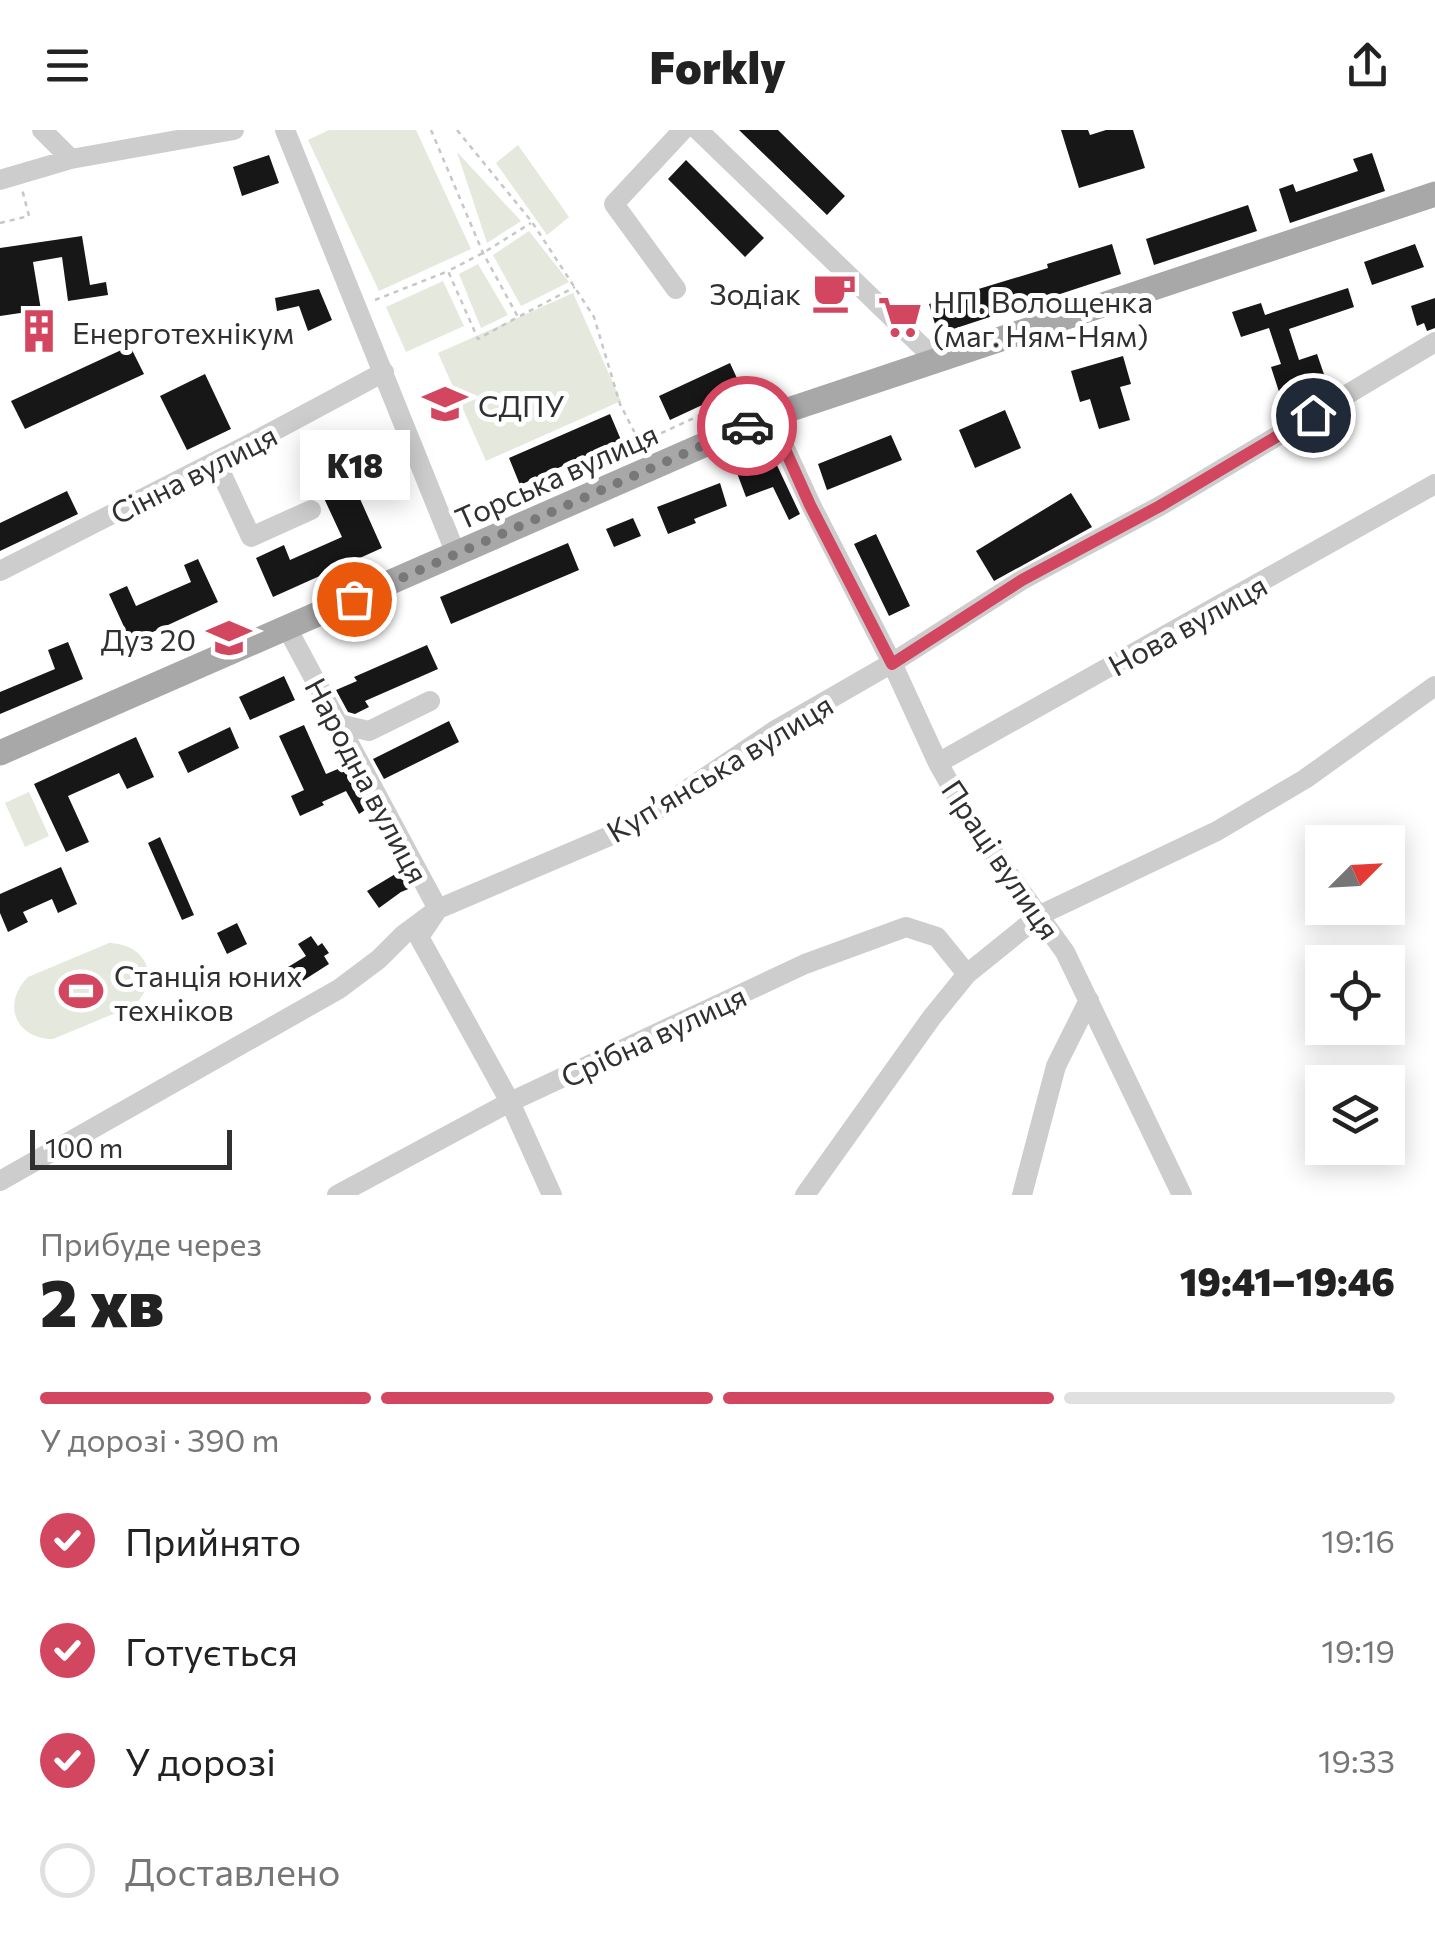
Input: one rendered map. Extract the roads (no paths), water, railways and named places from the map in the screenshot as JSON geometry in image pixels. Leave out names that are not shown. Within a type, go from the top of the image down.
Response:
[{"type":"main road","name":"Торська вулиця","points":[[0,753],[770,416],[1434,195]]},
{"type":"street","points":[[42,130],[71,158]]},
{"type":"street","points":[[9,176],[71,158],[234,130]]},
{"type":"street","points":[[286,130],[456,554]]},
{"type":"street","points":[[676,288],[614,204],[684,130]]},
{"type":"street","points":[[698,130],[936,360]]},
{"type":"street","name":"Куп’янська вулиця","points":[[0,1182],[339,989],[438,909],[633,826],[774,731],[892,664],[1022,580],[1160,506],[1435,342]]},
{"type":"street","name":"Сінна вулиця","points":[[0,572],[384,372]]},
{"type":"street","name":"Праці вулиця","points":[[770,416],[938,763],[973,825],[1065,952],[1182,1195]]},
{"type":"street","points":[[216,462],[250,537],[311,510]]},
{"type":"street","name":"Нова вулиця","points":[[938,763],[1435,484]]},
{"type":"street","name":"Народна вулиця","points":[[287,628],[438,909],[418,936],[510,1102],[552,1195]]},
{"type":"street","points":[[805,1195],[920,1033],[967,974],[1040,915],[1216,831],[1305,779],[1435,686]]},
{"type":"street","points":[[339,724],[368,731],[430,702]]},
{"type":"street","name":"Срібна вулиця","points":[[337,1195],[510,1102],[805,964],[906,928],[936,937],[967,974]]},
{"type":"street","points":[[1022,1195],[1056,1066],[1089,1000]]},
{"type":"place","name":"Зодіак","points":[[834,292]]},
{"type":"place","name":"НП. Волощенка (маг. Ням-Ням)","points":[[900,317]]},
{"type":"place","name":"Енерготехнікум","points":[[39,331]]},
{"type":"place","name":"СДПУ","points":[[445,404]]},
{"type":"place","name":"К18","points":[[354,599]]},
{"type":"place","name":"Дуз 20","points":[[229,638]]},
{"type":"place","name":"Станцiя юних технiков","points":[[81,991]]}]
